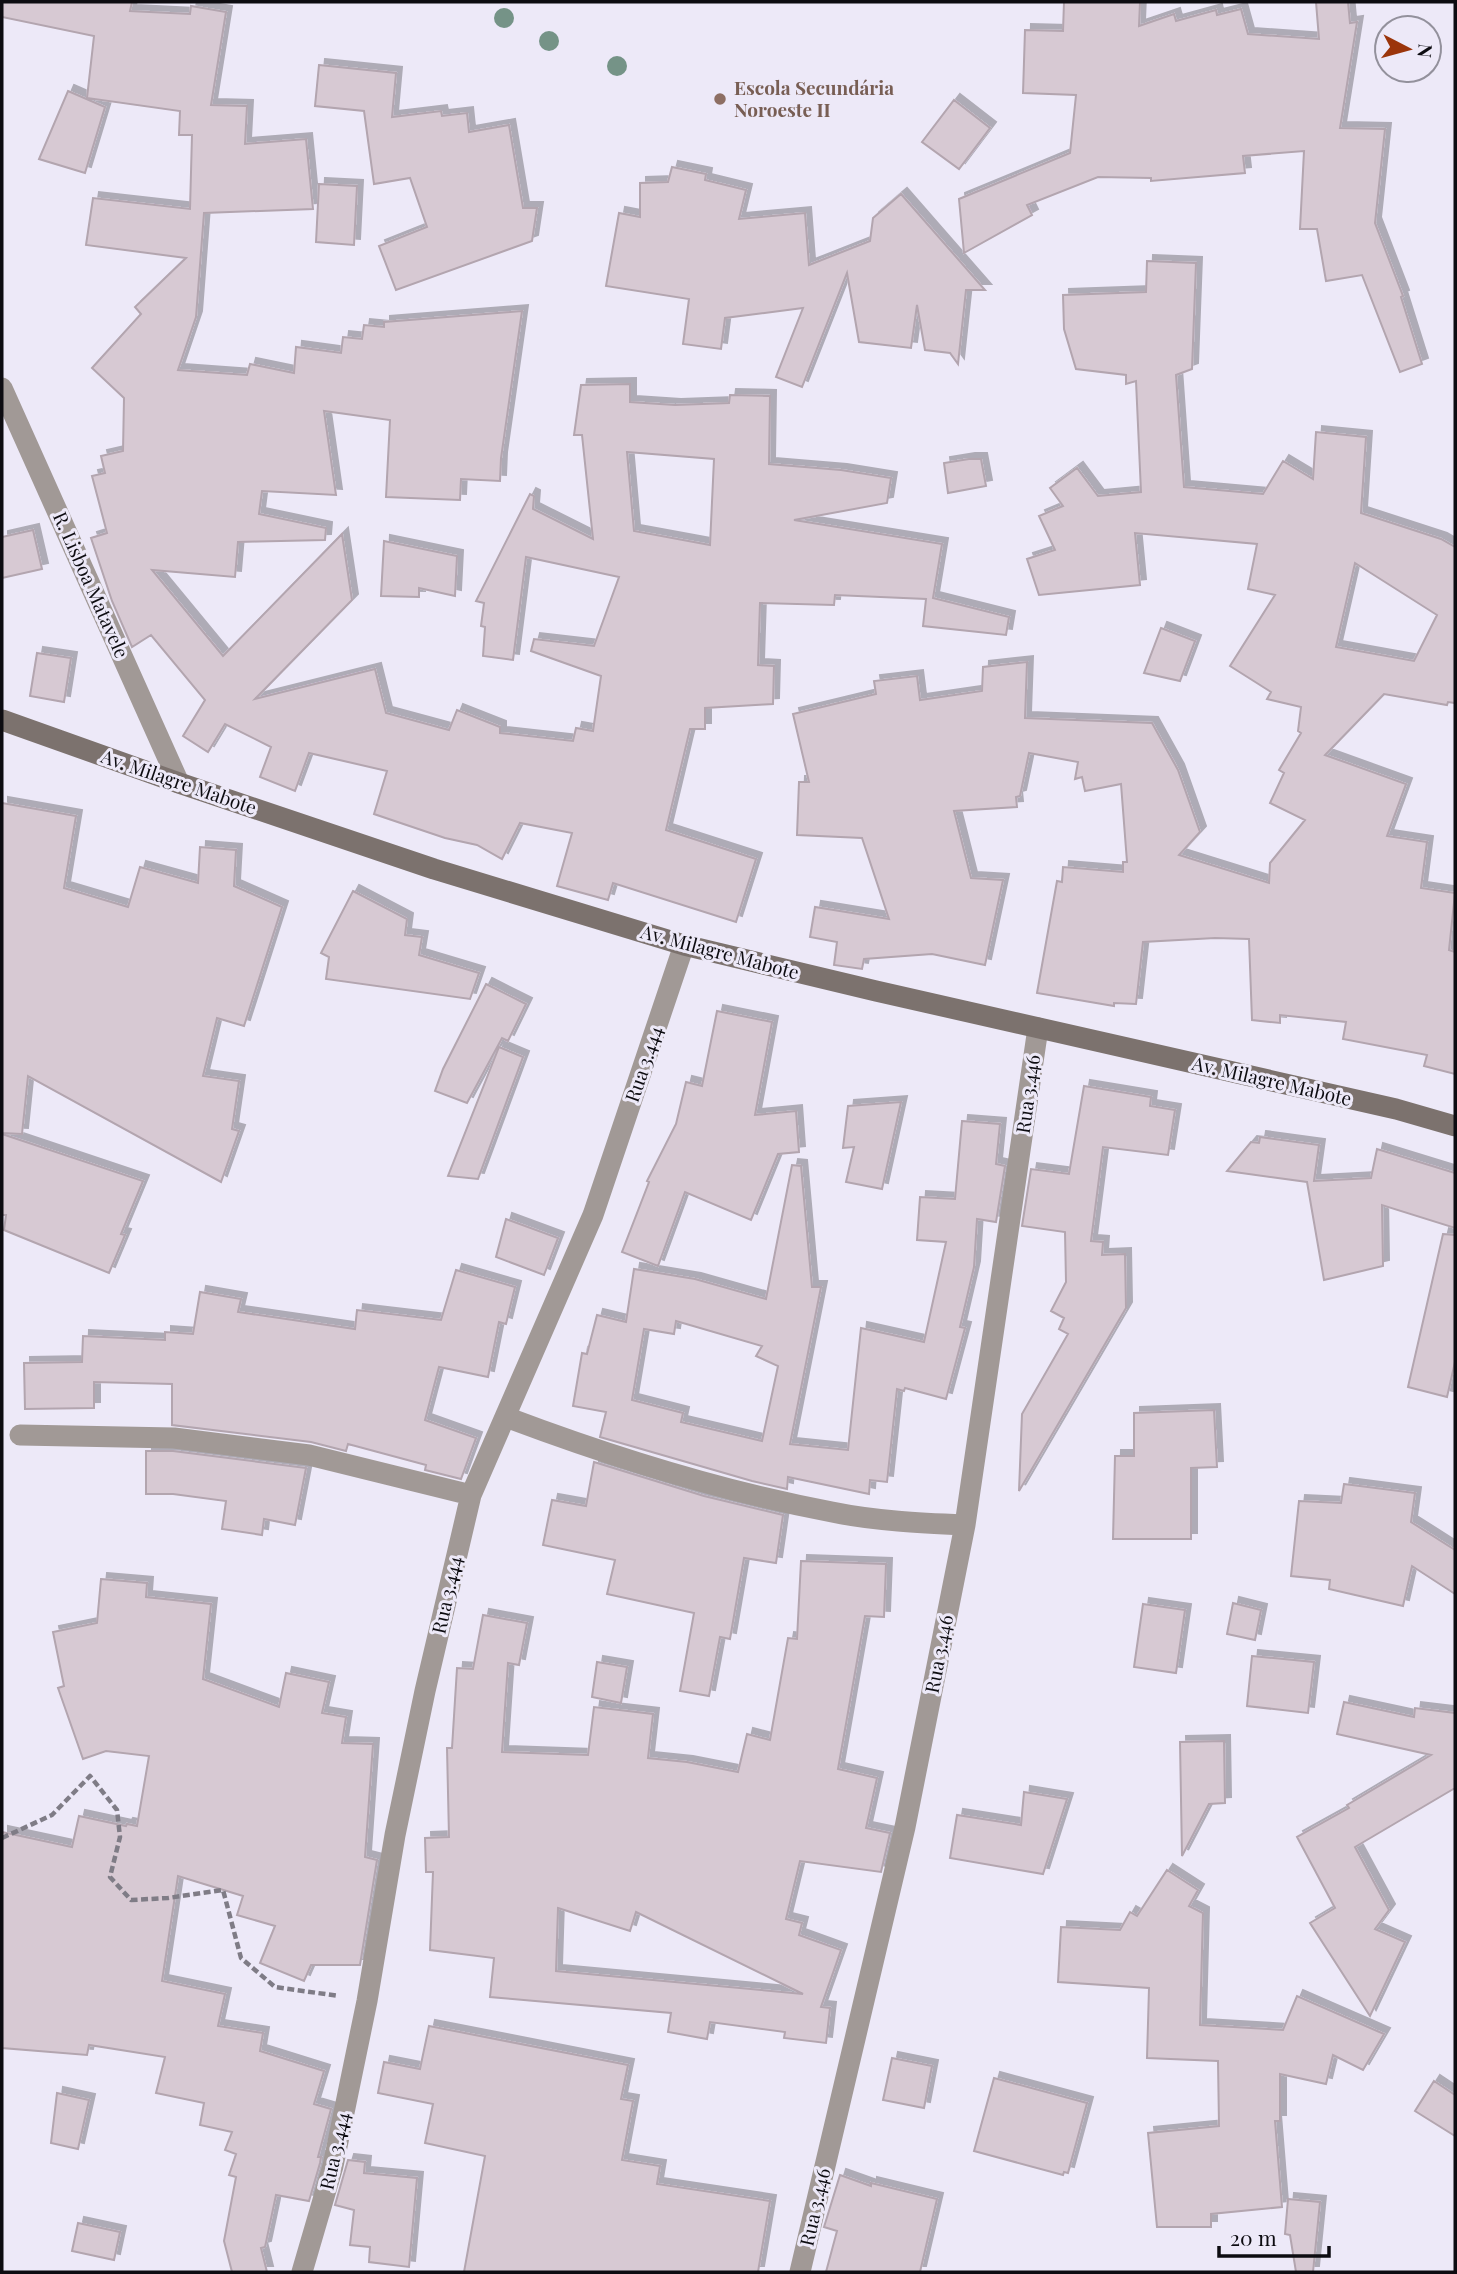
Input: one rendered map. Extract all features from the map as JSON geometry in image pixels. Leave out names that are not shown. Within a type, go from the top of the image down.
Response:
[{"type":"street","name":"R. Lisboa Matavele","points":[[2,388],[179,783]]},
{"type":"street","name":"Av. Milagre Mabote","points":[[2,720],[434,869],[684,945],[1396,1109],[1455,1126]]},
{"type":"street","name":"Rua 3.444","points":[[302,2272],[333,2166],[367,2001],[395,1835],[422,1704],[471,1496],[593,1215],[684,945]]},
{"type":"street","name":"Rua 3.446","points":[[800,2272],[905,1827],[965,1525],[1038,1028]]},
{"type":"street","points":[[506,1417],[630,1462],[833,1513],[897,1521],[965,1525]]},
{"type":"street","points":[[20,1435],[174,1438],[274,1450],[309,1455],[471,1496]]},
{"type":"path","points":[[2,1839],[52,1815],[90,1776],[117,1810],[120,1837],[110,1877],[131,1900],[223,1890],[241,1958],[275,1987],[367,2001]]},
{"type":"building","points":[[2,2],[132,2],[130,11],[190,14],[191,6],[226,12],[211,105],[247,106],[245,144],[306,139],[313,209],[204,213],[196,317],[178,370],[247,375],[250,364],[294,373],[296,347],[341,353],[343,337],[362,339],[364,325],[384,327],[384,322],[522,311],[500,481],[461,479],[460,500],[386,497],[390,420],[324,411],[336,495],[262,491],[259,514],[326,528],[325,540],[238,542],[235,577],[152,570],[223,656],[342,534],[352,600],[255,699],[375,669],[386,713],[449,730],[457,710],[500,727],[500,733],[573,741],[576,728],[593,731],[601,676],[531,651],[534,639],[594,646],[619,577],[526,557],[513,660],[483,656],[485,627],[481,626],[484,603],[476,601],[530,494],[534,496],[533,509],[593,539],[582,435],[574,435],[581,385],[630,384],[630,402],[675,405],[729,403],[730,395],[770,396],[769,464],[841,470],[891,478],[887,503],[794,520],[942,544],[933,598],[1009,617],[1006,635],[923,626],[926,599],[835,595],[834,605],[760,603],[758,665],[774,666],[773,704],[705,708],[705,729],[690,729],[666,830],[756,859],[736,922],[613,883],[608,900],[557,886],[572,833],[520,823],[502,859],[477,845],[445,838],[374,814],[387,771],[309,753],[295,791],[260,777],[271,747],[225,724],[208,752],[183,736],[205,700],[151,635],[132,647],[112,601],[91,538],[107,533],[92,476],[105,473],[101,456],[123,451],[124,398],[92,368],[141,314],[135,307],[186,258],[86,245],[93,198],[190,209],[192,135],[179,135],[180,111],[87,98],[94,36],[2,17]],"holes":[[[627,452],[714,459],[710,545],[634,531]]]},
{"type":"building","points":[[1064,2],[1140,2],[1139,26],[1174,14],[1176,21],[1216,10],[1217,15],[1241,9],[1248,34],[1319,39],[1316,2],[1348,2],[1350,23],[1357,22],[1340,128],[1385,129],[1375,223],[1403,296],[1401,297],[1422,364],[1400,372],[1362,275],[1326,281],[1317,229],[1300,229],[1304,151],[1243,156],[1245,173],[1151,181],[1151,178],[1098,177],[1027,205],[1032,215],[964,253],[959,199],[1070,153],[1076,95],[1023,93],[1025,30],[1063,31]]},
{"type":"building","points":[[319,65],[396,73],[392,117],[441,111],[442,116],[467,113],[469,132],[509,125],[523,208],[537,208],[532,241],[396,290],[379,246],[427,227],[410,178],[374,184],[364,111],[315,106]]},
{"type":"building","points":[[68,91],[105,107],[85,173],[39,159]]},
{"type":"building","points":[[954,100],[990,128],[959,169],[922,142]]},
{"type":"building","points":[[672,167],[706,174],[705,180],[746,190],[739,219],[805,213],[809,265],[870,241],[873,218],[901,194],[985,290],[966,290],[958,364],[950,353],[925,350],[917,305],[911,348],[859,342],[847,273],[802,387],[776,377],[803,308],[725,318],[721,349],[683,344],[689,299],[606,286],[619,213],[640,217],[640,183],[668,182]]},
{"type":"building","points":[[319,184],[357,186],[354,245],[316,242]]},
{"type":"building","points":[[1147,261],[1196,263],[1192,369],[1176,375],[1184,487],[1263,494],[1283,461],[1313,479],[1316,432],[1366,437],[1361,513],[1441,539],[1455,547],[1455,703],[1448,702],[1447,705],[1384,694],[1325,755],[1406,784],[1387,836],[1427,842],[1421,888],[1455,893],[1449,950],[1455,952],[1455,1074],[1424,1066],[1427,1055],[1343,1039],[1346,1022],[1280,1015],[1280,1023],[1252,1020],[1249,939],[1143,942],[1136,1004],[1114,1003],[1114,1006],[1037,993],[1057,881],[1062,882],[1063,867],[1123,872],[1123,862],[1127,862],[1121,784],[1085,791],[1082,777],[1075,779],[1078,762],[1029,753],[1020,796],[1016,797],[1017,807],[954,811],[971,878],[1003,880],[985,965],[932,954],[864,959],[862,969],[834,965],[837,942],[810,937],[815,907],[889,919],[862,838],[797,835],[799,782],[809,782],[793,714],[876,694],[874,681],[917,676],[920,700],[982,691],[983,667],[1027,662],[1025,718],[1152,723],[1178,770],[1200,832],[1179,855],[1269,883],[1270,863],[1305,820],[1270,803],[1284,773],[1279,770],[1301,733],[1298,731],[1301,707],[1267,699],[1271,692],[1230,666],[1275,595],[1248,589],[1257,544],[1135,533],[1140,585],[1039,595],[1027,559],[1055,550],[1039,516],[1063,506],[1050,488],[1077,468],[1098,496],[1141,492],[1136,381],[1126,384],[1126,375],[1076,369],[1064,329],[1063,295],[1146,292]],"holes":[[[1355,563],[1437,615],[1414,661],[1336,647]]]},
{"type":"building","points":[[981,459],[986,486],[948,493],[944,463]]},
{"type":"building","points":[[33,530],[42,569],[2,578],[2,537]]},
{"type":"building","points":[[384,541],[457,556],[455,596],[419,588],[419,597],[381,596]]},
{"type":"building","points":[[1161,628],[1195,641],[1180,681],[1144,673]]},
{"type":"building","points":[[37,653],[71,658],[64,702],[30,696]]},
{"type":"building","points":[[2,803],[76,816],[64,888],[128,907],[140,867],[198,883],[200,847],[236,850],[234,886],[282,907],[244,1026],[217,1018],[203,1076],[239,1081],[232,1129],[239,1131],[221,1182],[28,1076],[22,1134],[2,1133]]},
{"type":"building","points":[[353,891],[407,919],[405,935],[422,937],[419,955],[479,973],[470,999],[326,979],[329,957],[321,953]]},
{"type":"building","points":[[486,984],[526,1004],[508,1041],[502,1038],[467,1103],[435,1091],[443,1069]]},
{"type":"building","points":[[717,1011],[772,1022],[755,1115],[796,1111],[799,1152],[778,1154],[751,1220],[685,1192],[658,1266],[622,1252],[649,1182],[647,1181],[676,1124],[686,1082],[702,1086]]},
{"type":"building","points":[[499,1047],[523,1057],[478,1179],[448,1176]]},
{"type":"building","points":[[1084,1086],[1151,1097],[1150,1106],[1175,1110],[1168,1155],[1103,1147],[1091,1241],[1103,1242],[1102,1255],[1125,1254],[1126,1308],[1019,1491],[1022,1414],[1068,1334],[1059,1329],[1064,1318],[1051,1311],[1066,1282],[1065,1232],[1022,1226],[1031,1169],[1069,1174]]},
{"type":"building","points":[[901,1102],[882,1189],[846,1182],[854,1147],[843,1148],[848,1106]]},
{"type":"building","points":[[962,1121],[1000,1124],[996,1164],[1005,1166],[996,1222],[977,1219],[974,1267],[960,1327],[965,1328],[946,1399],[905,1388],[904,1391],[897,1389],[887,1482],[870,1480],[869,1494],[788,1477],[787,1489],[600,1437],[606,1412],[573,1406],[582,1353],[587,1354],[597,1315],[626,1322],[634,1269],[695,1279],[766,1299],[792,1165],[801,1166],[812,1287],[821,1287],[790,1444],[848,1450],[861,1328],[924,1342],[946,1242],[917,1240],[920,1197],[955,1199]],"holes":[[[676,1321],[762,1346],[756,1356],[778,1366],[762,1441],[681,1422],[683,1413],[632,1400],[644,1329],[674,1334]]]},
{"type":"building","points":[[2,1134],[143,1181],[121,1234],[125,1235],[109,1273],[4,1230],[6,1215],[2,1215]]},
{"type":"building","points":[[1260,1137],[1319,1145],[1314,1181],[1371,1178],[1377,1149],[1455,1173],[1455,1228],[1382,1205],[1383,1266],[1324,1280],[1307,1182],[1227,1171],[1251,1142],[1259,1143]]},
{"type":"building","points":[[506,1219],[558,1238],[544,1275],[496,1257]]},
{"type":"building","points":[[1443,1234],[1455,1235],[1455,1362],[1447,1397],[1408,1387]]},
{"type":"building","points":[[456,1270],[515,1287],[506,1324],[499,1322],[488,1377],[439,1367],[425,1420],[476,1438],[461,1479],[425,1470],[426,1465],[348,1444],[346,1451],[311,1442],[172,1425],[172,1384],[94,1382],[94,1408],[25,1409],[24,1363],[82,1362],[83,1336],[165,1340],[165,1332],[193,1334],[200,1292],[241,1299],[238,1312],[355,1329],[357,1310],[441,1320]]},
{"type":"building","points":[[1214,1410],[1217,1467],[1191,1468],[1191,1539],[1113,1539],[1115,1456],[1134,1456],[1134,1413]]},
{"type":"building","points":[[146,1451],[173,1451],[306,1468],[295,1525],[264,1519],[262,1535],[222,1529],[226,1501],[173,1494],[146,1494]]},
{"type":"building","points":[[594,1462],[704,1496],[783,1515],[776,1563],[744,1558],[730,1639],[720,1637],[709,1696],[680,1691],[694,1613],[607,1594],[615,1560],[543,1545],[552,1500],[586,1506]]},
{"type":"building","points":[[1344,1484],[1415,1493],[1411,1522],[1455,1550],[1455,1594],[1412,1566],[1403,1606],[1329,1589],[1330,1580],[1291,1576],[1299,1501],[1341,1503]]},
{"type":"building","points":[[801,1561],[886,1564],[884,1617],[865,1616],[838,1769],[877,1778],[866,1828],[890,1833],[881,1872],[800,1861],[786,1919],[802,1923],[799,1935],[841,1950],[821,2007],[830,2008],[826,2043],[784,2038],[785,2032],[710,2022],[707,2039],[668,2032],[671,2013],[490,1997],[494,1958],[430,1950],[433,1872],[426,1872],[425,1838],[449,1837],[447,1748],[452,1748],[457,1668],[473,1669],[483,1615],[527,1623],[519,1665],[508,1663],[502,1752],[588,1755],[594,1707],[653,1714],[648,1758],[738,1772],[747,1734],[770,1740],[788,1638],[797,1639]],"holes":[[[558,1908],[630,1931],[636,1912],[803,1994],[556,1971]]]},
{"type":"building","points":[[101,1579],[147,1583],[146,1597],[211,1604],[203,1679],[279,1707],[286,1673],[329,1682],[322,1713],[346,1717],[342,1743],[373,1744],[365,1857],[377,1860],[360,1965],[311,1965],[304,1981],[260,1963],[275,1926],[237,1915],[243,1896],[178,1876],[162,1981],[225,1994],[218,2026],[263,2033],[260,2051],[324,2071],[314,2104],[331,2109],[318,2157],[321,2157],[320,2163],[309,2201],[276,2195],[265,2247],[261,2248],[267,2272],[232,2272],[224,2241],[236,2177],[229,2175],[236,2154],[225,2150],[232,2132],[200,2125],[204,2103],[156,2093],[165,2057],[89,2045],[87,2055],[2,2048],[2,1832],[72,1847],[79,1816],[137,1826],[149,1756],[106,1751],[83,1759],[58,1688],[64,1686],[53,1632],[97,1623]]},
{"type":"building","points":[[1233,1603],[1261,1610],[1255,1640],[1227,1634]]},
{"type":"building","points":[[1143,1604],[1185,1610],[1176,1673],[1134,1667]]},
{"type":"building","points":[[1252,1656],[1314,1662],[1308,1713],[1247,1706]]},
{"type":"building","points":[[597,1662],[627,1667],[621,1703],[592,1697]]},
{"type":"building","points":[[1344,1702],[1414,1717],[1415,1708],[1455,1713],[1455,1788],[1355,1847],[1389,1910],[1375,1929],[1405,1942],[1370,2016],[1310,1923],[1335,1908],[1297,1837],[1349,1808],[1347,1805],[1431,1755],[1337,1734]]},
{"type":"building","points":[[1224,1741],[1225,1803],[1209,1804],[1182,1856],[1180,1742]]},
{"type":"building","points":[[1024,1792],[1067,1799],[1043,1874],[950,1858],[957,1815],[1021,1825]]},
{"type":"building","points":[[1167,1870],[1198,1890],[1189,1906],[1203,1913],[1200,2025],[1283,2030],[1297,1996],[1384,2034],[1363,2070],[1333,2055],[1326,2084],[1280,2074],[1280,2121],[1275,2121],[1282,2207],[1211,2214],[1211,2227],[1157,2227],[1148,2133],[1219,2126],[1218,2061],[1147,2058],[1149,1988],[1058,1982],[1061,1927],[1120,1930],[1130,1912],[1137,1916]]},
{"type":"building","points":[[429,2026],[628,2065],[621,2099],[633,2101],[622,2160],[660,2166],[657,2184],[770,2201],[758,2272],[464,2272],[485,2156],[425,2143],[433,2104],[378,2093],[384,2062],[420,2069]]},
{"type":"building","points":[[892,2058],[932,2066],[924,2108],[883,2100]]},
{"type":"building","points":[[994,2078],[1087,2103],[1068,2173],[1064,2172],[1063,2175],[974,2151]]},
{"type":"building","points":[[1434,2081],[1455,2095],[1455,2136],[1415,2111]]},
{"type":"building","points":[[57,2093],[89,2100],[78,2149],[51,2143]]},
{"type":"building","points":[[348,2160],[365,2162],[364,2173],[417,2178],[409,2267],[369,2262],[370,2247],[350,2245],[354,2210],[335,2205]]},
{"type":"building","points":[[840,2175],[871,2186],[871,2183],[937,2199],[920,2272],[826,2272],[837,2231],[824,2227]]},
{"type":"building","points":[[1288,2199],[1320,2202],[1313,2272],[1296,2272],[1290,2235],[1285,2234]]},
{"type":"building","points":[[78,2223],[120,2232],[114,2260],[72,2251]]},
{"type":"place","name":"Escola Secundária Noroeste II","points":[[720,99]]}]
